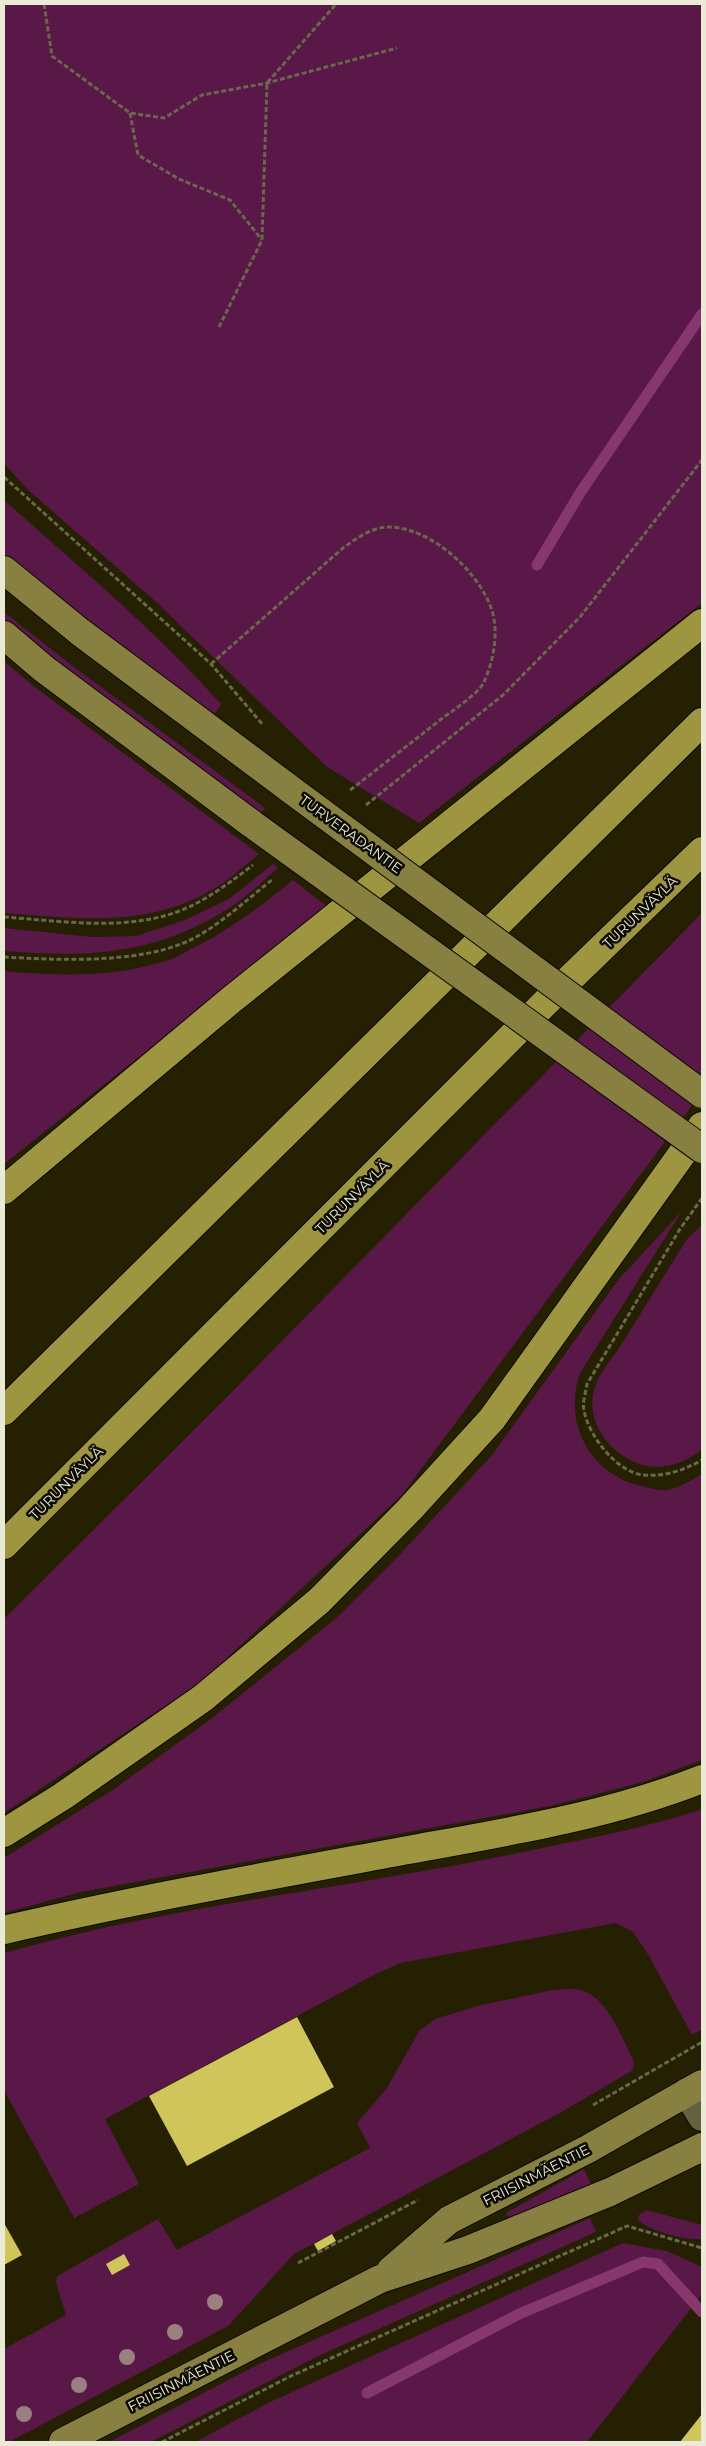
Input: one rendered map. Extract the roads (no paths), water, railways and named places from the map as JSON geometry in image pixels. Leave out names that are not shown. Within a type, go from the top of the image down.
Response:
[{"type":"highway","points":[[4,1190],[232,1000],[702,623]]},
{"type":"highway","points":[[4,1411],[702,722]]},
{"type":"highway","name":"TURUNVÄYLÄ","points":[[4,1545],[551,997],[702,851]]},
{"type":"highway","points":[[4,1833],[63,1796],[203,1698],[319,1601],[395,1524],[492,1419],[702,1126]]},
{"type":"highway","points":[[4,1930],[108,1906],[546,1824],[667,1793],[702,1779]]},
{"type":"main road","name":"TURVERADANTIE","points":[[4,570],[80,632],[702,1094]]},
{"type":"main road","points":[[4,635],[44,669],[252,824],[702,1149]]},
{"type":"main road","name":"FRIISINMÄENTIE","points":[[380,2279],[449,2220],[588,2149],[695,2088]]},
{"type":"main road","name":"FRIISINMÄENTIE","points":[[63,2442],[380,2279],[477,2247],[610,2192],[702,2147]]},
{"type":"street","points":[[695,2088],[702,2117]]},
{"type":"waterway","points":[[537,565],[580,493],[702,314]]},
{"type":"waterway","points":[[367,2393],[519,2314],[643,2262],[658,2264],[702,2312]]}]
